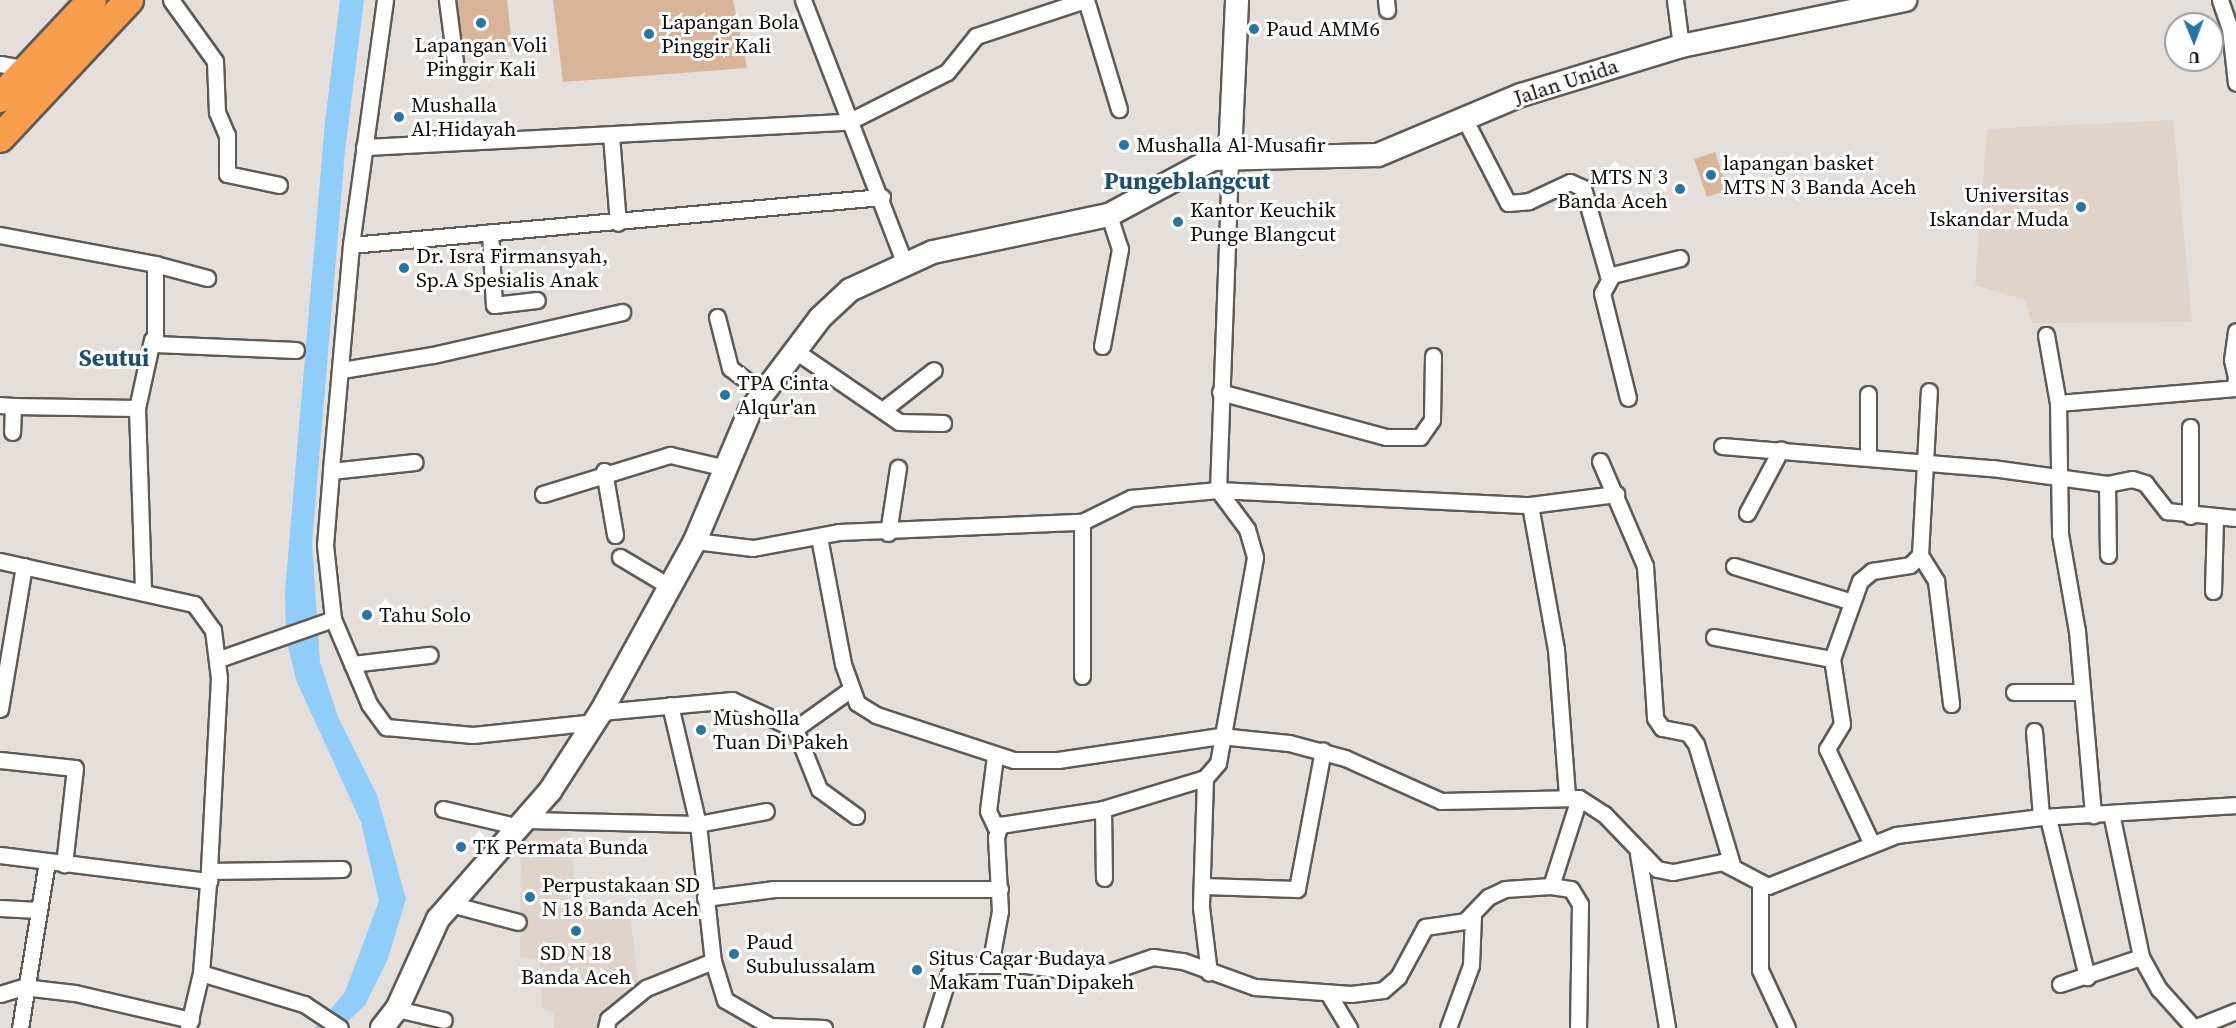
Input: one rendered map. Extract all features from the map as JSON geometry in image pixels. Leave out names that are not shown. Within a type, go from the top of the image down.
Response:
[{"type":"highway","points":[[0,98],[13,67],[92,0]]},
{"type":"highway","points":[[0,138],[129,0]]},
{"type":"street","points":[[171,0],[215,61],[217,112],[227,135],[227,174],[279,185]]},
{"type":"street","points":[[385,0],[351,245],[342,370],[330,471],[326,545],[329,622],[352,664],[379,723],[394,729],[473,735],[670,705],[732,700],[795,729],[819,789],[856,816]]},
{"type":"street","points":[[447,0],[455,62]]},
{"type":"street","points":[[803,0],[848,122],[882,197],[904,262]]},
{"type":"street","points":[[364,147],[848,122],[947,72],[975,36],[1086,0],[1119,109]]},
{"type":"street","points":[[997,830],[1008,820],[1103,809],[1205,778],[1216,768],[1220,736],[1255,557],[1247,529],[1218,490],[1237,0]]},
{"type":"street","points":[[1675,0],[1681,46]]},
{"type":"street","name":"Jalan Unida","points":[[382,1028],[397,1009],[450,904],[523,824],[598,717],[667,585],[695,541],[740,428],[794,350],[850,290],[904,262],[1108,215],[1193,166],[1230,155],[1378,155],[1463,116],[1681,46],[1881,3],[1905,0]]},
{"type":"street","points":[[2220,0],[2230,29],[2236,83]]},
{"type":"street","points":[[1463,116],[1508,203],[1529,201],[1570,182],[1583,188],[1611,278]]},
{"type":"street","points":[[611,135],[618,223]]},
{"type":"street","points":[[351,245],[618,223],[882,197]]},
{"type":"street","points":[[1102,346],[1120,249],[1108,215]]},
{"type":"street","points":[[490,232],[494,305],[537,300]]},
{"type":"street","points":[[0,235],[155,264],[207,278]]},
{"type":"street","points":[[1628,398],[1602,293],[1611,278],[1680,258]]},
{"type":"street","points":[[142,589],[137,408],[152,340],[155,264]]},
{"type":"street","points":[[342,370],[433,355],[622,312]]},
{"type":"street","points":[[717,317],[730,368],[763,393]]},
{"type":"street","points":[[2058,403],[2236,384],[2232,353],[2236,331]]},
{"type":"street","points":[[2046,335],[2058,403],[2056,475],[2093,815]]},
{"type":"street","points":[[152,340],[167,346],[296,350]]},
{"type":"street","points":[[794,350],[884,409],[899,422],[943,423]]},
{"type":"street","points":[[1220,392],[1386,437],[1420,437],[1432,420],[1432,356]]},
{"type":"street","points":[[884,409],[934,370]]},
{"type":"street","points":[[1929,391],[1927,462],[1920,555],[1936,581],[1951,704]]},
{"type":"street","points":[[1868,394],[1868,457]]},
{"type":"street","points":[[12,432],[7,406],[137,408]]},
{"type":"street","points":[[2190,427],[2190,516]]},
{"type":"street","points":[[1722,446],[1781,448],[1927,462],[2056,475],[2107,484],[2140,481],[2162,508],[2190,516],[2215,518],[2236,515]]},
{"type":"street","points":[[1747,513],[1781,448]]},
{"type":"street","points":[[543,495],[604,471],[670,455],[726,468]]},
{"type":"street","points":[[1600,461],[1617,494],[1646,566],[1655,718],[1662,728],[1688,733],[1696,744],[1732,865]]},
{"type":"street","points":[[330,471],[415,462]]},
{"type":"street","points":[[888,533],[898,468]]},
{"type":"street","points":[[604,471],[615,536]]},
{"type":"street","points":[[2107,484],[2108,555]]},
{"type":"street","points":[[695,541],[753,548],[819,537],[1082,522],[1131,498],[1218,490],[1530,505],[1617,494]]},
{"type":"street","points":[[1530,505],[1556,649],[1573,797],[1551,886]]},
{"type":"street","points":[[2213,591],[2215,518]]},
{"type":"street","points":[[1082,522],[1082,676]]},
{"type":"street","points":[[819,537],[851,689],[866,711],[995,756],[1058,760],[1220,736],[1323,750],[1441,801],[1573,797],[1604,814],[1638,854],[1667,872],[1715,862],[1732,865],[1760,885],[1774,886],[1871,842],[2045,818],[2236,805]]},
{"type":"street","points":[[1871,842],[1827,748],[1842,724],[1832,659],[1849,601],[1872,571],[1910,565],[1920,555]]},
{"type":"street","points":[[620,557],[667,585]]},
{"type":"street","points":[[0,561],[142,589],[200,610],[213,630],[219,659],[209,876],[201,973],[189,1024],[75,993],[24,987],[0,994]]},
{"type":"street","points":[[0,709],[24,566]]},
{"type":"street","points":[[1734,566],[1849,601]]},
{"type":"street","points":[[219,659],[329,622]]},
{"type":"street","points":[[1714,637],[1832,659]]},
{"type":"street","points":[[352,664],[429,656]]},
{"type":"street","points":[[795,729],[851,689]]},
{"type":"street","points":[[2014,692],[2081,692]]},
{"type":"street","points":[[670,705],[698,824],[713,961],[725,1000],[747,1017],[770,1026],[824,1028]]},
{"type":"street","points":[[2034,731],[2045,818],[2086,977]]},
{"type":"street","points":[[1203,886],[1297,889],[1323,750]]},
{"type":"street","points":[[990,965],[1000,888],[997,830],[987,811],[995,756]]},
{"type":"street","points":[[0,760],[75,768],[64,864]]},
{"type":"street","points":[[1205,778],[1203,886],[1209,973]]},
{"type":"street","points":[[443,809],[523,824],[698,824],[766,811]]},
{"type":"street","points":[[1103,809],[1104,878]]},
{"type":"street","points":[[2111,813],[2141,957],[2173,1008],[2194,1028],[2236,1011]]},
{"type":"street","points":[[1638,854],[1667,1028]]},
{"type":"street","points":[[0,855],[64,864],[209,876],[342,869]]},
{"type":"street","points":[[20,1028],[24,987],[47,862]]},
{"type":"street","points":[[1760,885],[1760,970],[1787,1028]]},
{"type":"street","points":[[932,1028],[951,971],[964,965],[990,965],[1100,975],[1153,957],[1184,961],[1209,973],[1255,987],[1328,993],[1387,988],[1408,962],[1421,929],[1473,916],[1495,893],[1551,886],[1571,889],[1580,904],[1578,1028]]},
{"type":"street","points":[[705,898],[774,889],[1000,888]]},
{"type":"street","points":[[450,904],[518,922]]},
{"type":"street","points":[[0,908],[39,910]]},
{"type":"street","points":[[1448,1028],[1471,965],[1473,916]]},
{"type":"street","points":[[2060,984],[2141,957]]},
{"type":"street","points":[[606,1028],[608,1019],[646,988],[713,961]]},
{"type":"street","points":[[201,973],[304,1004],[340,1028]]},
{"type":"street","points":[[1328,993],[1349,1028]]},
{"type":"street","points":[[397,1009],[444,1020]]},
{"type":"shaded area","name":"Lapangan Voli Pinggir Kali","points":[[449,0],[507,0],[512,46],[456,52]]},
{"type":"shaded area","name":"Lapangan Bola Pinggir Kali","points":[[553,0],[733,0],[747,68],[563,82]]},
{"type":"shaded area","name":"Universitas Iskandar Muda","points":[[2173,120],[2192,322],[2032,323],[2025,300],[1975,285],[1987,129]]},
{"type":"shaded area","name":"lapangan basket MTS N 3 Banda Aceh","points":[[1715,152],[1728,190],[1707,197],[1694,159]]},
{"type":"shaded area","name":"SD N 18 Banda Aceh","points":[[571,826],[575,906],[629,904],[639,991],[596,1028],[554,1028],[553,1012],[542,1009],[540,960],[520,957],[521,846],[532,828]]},
{"type":"water","points":[[340,0],[364,0],[345,151],[312,543],[320,662],[338,717],[377,795],[406,899],[387,961],[365,1005],[341,1028],[315,1028],[345,992],[379,901],[361,822],[296,680],[286,637],[285,592],[325,122]]},
{"type":"place","name":"Lapangan Voli Pinggir Kali","points":[[481,23]]},
{"type":"place","name":"Paud AMM6","points":[[1254,29]]},
{"type":"place","name":"Lapangan Bola Pinggir Kali","points":[[649,34]]},
{"type":"place","name":"Mushalla Al-Hidayah","points":[[399,117]]},
{"type":"place","name":"Mushalla Al-Musafir","points":[[1124,145]]},
{"type":"place","name":"lapangan basket MTS N 3 Banda Aceh","points":[[1711,175]]},
{"type":"place","name":"MTS N 3 Banda Aceh","points":[[1680,189]]},
{"type":"place","name":"Universitas Iskandar Muda","points":[[2081,207]]},
{"type":"place","name":"Kantor Keuchik Punge Blangcut","points":[[1178,222]]},
{"type":"place","name":"Dr. Isra Firmansyah, Sp.A Spesialis Anak","points":[[404,268]]},
{"type":"place","name":"TPA Cinta Alqur'an","points":[[725,395]]},
{"type":"place","name":"Tahu Solo","points":[[367,615]]},
{"type":"place","name":"Musholla Tuan Di Pakeh","points":[[701,730]]},
{"type":"place","name":"TK Permata Bunda","points":[[461,847]]},
{"type":"place","name":"Perpustakaan SD N 18 Banda Aceh","points":[[530,897]]},
{"type":"place","name":"SD N 18 Banda Aceh","points":[[576,931]]},
{"type":"place","name":"Paud Subulussalam","points":[[734,954]]},
{"type":"place","name":"Situs Cagar Budaya Makam Tuan Dipakeh","points":[[917,970]]},
{"type":"district","name":"Pungeblangcut","points":[[1187,181]]},
{"type":"district","name":"Seutui","points":[[114,358]]}]
